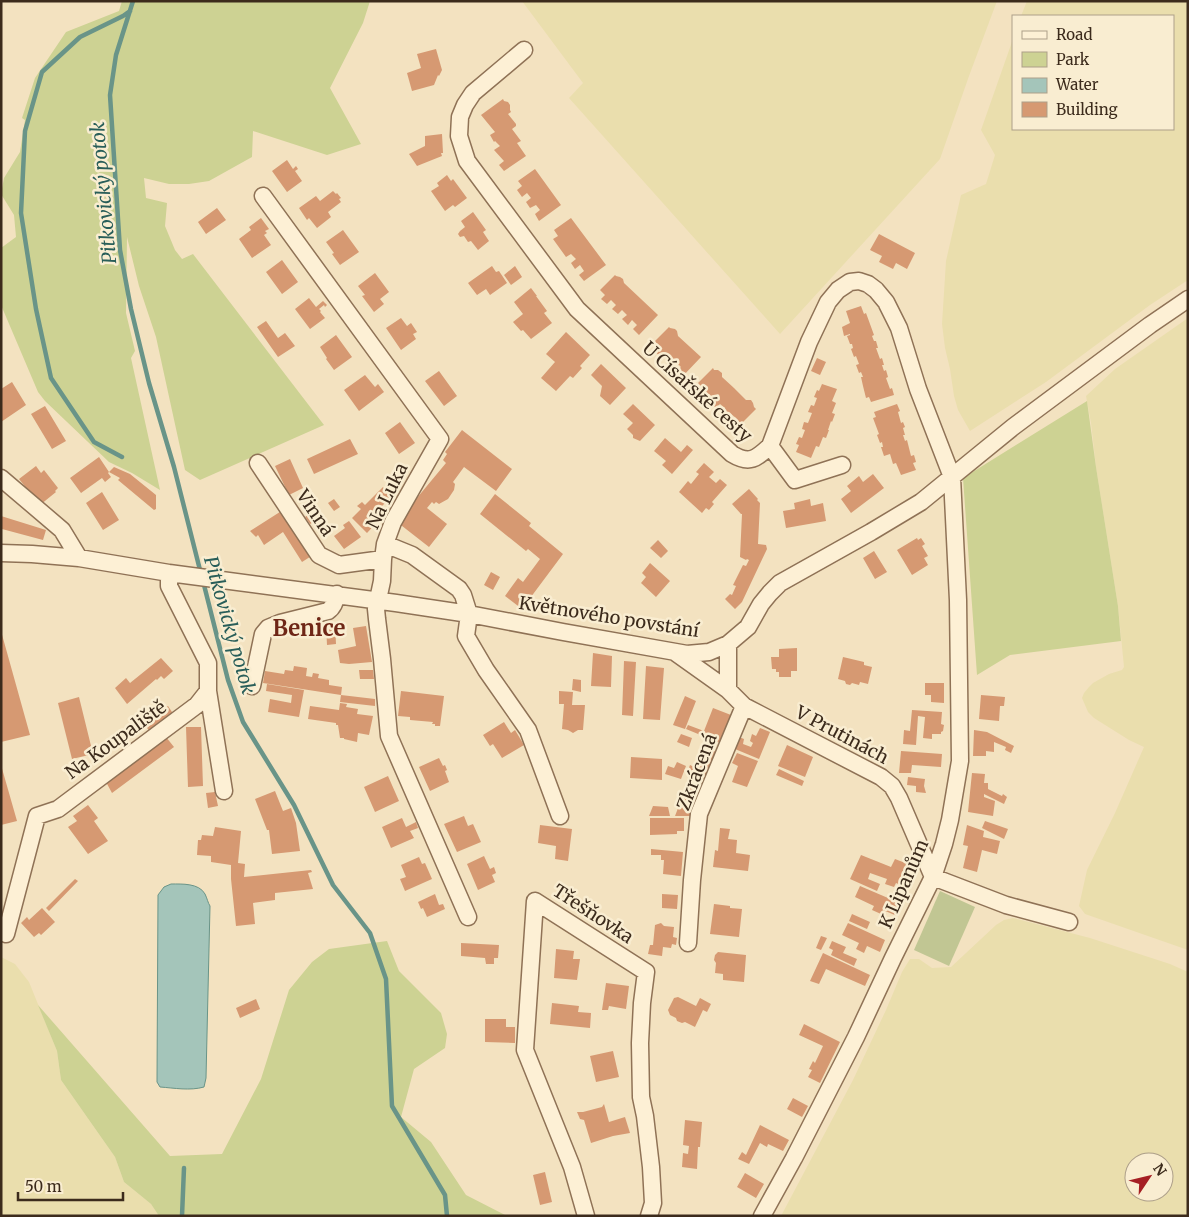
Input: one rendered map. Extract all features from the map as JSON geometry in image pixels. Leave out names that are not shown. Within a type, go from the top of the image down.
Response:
[{"type":"street","name":"U Císařské cesty","points":[[524,50],[473,93],[460,117],[459,136],[467,161],[577,309],[732,454],[740,459],[751,460],[760,456],[770,446],[809,342],[828,302],[838,290],[850,282],[859,281],[868,284],[886,302],[899,328],[918,389],[952,477]]},
{"type":"street","name":"Na Luka","points":[[263,196],[440,439],[393,522],[384,552],[382,581],[376,609],[389,736],[468,917]]},
{"type":"street","name":"Květnového povstání","points":[[1,554],[32,554],[79,558],[174,574],[337,594],[469,614],[687,654],[700,654],[728,644],[738,637],[748,627],[761,604],[780,583],[921,502],[1016,425],[1188,299]]},
{"type":"street","points":[[770,446],[795,480],[842,465]]},
{"type":"street","name":"Vinná","points":[[258,463],[319,556],[339,565],[384,552]]},
{"type":"street","name":"K Lipanům","points":[[762,1216],[856,1037],[933,877],[944,844],[960,761],[958,600],[952,477]]},
{"type":"street","points":[[1,478],[62,530],[79,558]]},
{"type":"street","points":[[384,552],[412,555],[459,589],[469,614],[466,636],[486,670],[528,730],[560,816]]},
{"type":"street","points":[[174,574],[169,586],[208,663],[208,691],[224,791]]},
{"type":"street","points":[[252,686],[263,634],[268,628],[280,623],[328,611],[332,609],[337,594]]},
{"type":"street","points":[[728,644],[728,690]]},
{"type":"street","name":"V Prutinách","points":[[675,652],[728,690],[744,706],[880,777],[892,786],[933,877]]},
{"type":"street","name":"Na Koupaliště","points":[[6,934],[37,816],[58,809],[197,706],[208,691]]},
{"type":"street","name":"Zkrácená","points":[[688,943],[700,814],[744,706]]},
{"type":"street","points":[[933,877],[1006,905],[1069,922]]},
{"type":"street","name":"Třešňovka","points":[[586,1216],[572,1167],[525,1050],[535,900],[646,972],[640,1043],[641,1097],[651,1167],[653,1203],[648,1216]]},
{"type":"shaded area","points":[[522,1],[997,1],[940,159],[780,334],[569,98],[583,83]]},
{"type":"shaded area","points":[[1027,1],[1188,1],[1188,280],[1150,305],[1046,382],[970,431],[958,410],[945,348],[942,324],[946,261],[961,195],[986,184],[995,155],[981,130],[1012,42],[1012,130],[1174,130],[1174,15],[1021,15]]},
{"type":"shaded area","points":[[1188,318],[1188,950],[1085,914],[1079,906],[1087,870],[1144,747],[1094,718],[1088,712],[1082,698],[1093,683],[1109,674],[1122,670],[1124,667],[1118,606],[1086,396],[1115,369]]},
{"type":"shaded area","points":[[1013,918],[1090,938],[1170,964],[1188,972],[1188,1216],[781,1216],[853,1080],[902,972],[910,959],[919,959],[932,968],[951,967],[996,925],[1004,920]]},
{"type":"shaded area","points":[[1,957],[15,964],[29,982],[57,1051],[61,1080],[115,1157],[124,1182],[151,1204],[159,1216],[1,1216]]},
{"type":"green space","points":[[122,1],[370,1],[363,23],[330,88],[361,144],[327,155],[253,131],[252,157],[209,181],[169,184],[144,178],[146,198],[167,203],[165,226],[175,250],[182,259],[193,254],[324,425],[200,480],[185,470],[156,337],[139,286],[127,237],[126,313],[135,351],[131,358],[160,490],[109,462],[45,401],[38,392],[1,305],[1,248],[16,237],[14,215],[1,194],[4,178],[20,152],[25,120],[22,118],[35,78],[66,32],[119,11]]},
{"type":"green space","points":[[1087,401],[1118,606],[1121,641],[1010,655],[977,675],[963,478]]},
{"type":"green space","points":[[940,891],[975,907],[949,966],[914,950]]},
{"type":"green space","points":[[387,941],[399,971],[441,1013],[447,1034],[445,1048],[414,1069],[401,1117],[431,1142],[466,1195],[507,1216],[159,1216],[151,1204],[124,1182],[115,1157],[61,1080],[57,1051],[38,1005],[170,1156],[222,1154],[261,1079],[289,990],[312,962],[329,949]]},
{"type":"water","points":[[171,884],[190,885],[199,888],[205,894],[210,906],[206,1078],[204,1087],[193,1089],[160,1087],[157,1082],[158,895],[164,887]]},
{"type":"building","points":[[436,49],[442,70],[434,85],[412,91],[407,73],[421,68],[417,54]]},
{"type":"building","points":[[503,99],[510,105],[511,112],[508,114],[516,124],[512,129],[521,141],[517,143],[526,156],[504,171],[499,165],[504,161],[494,150],[500,146],[494,142],[490,135],[495,132],[481,115]]},
{"type":"building","points":[[442,134],[442,156],[417,166],[409,154],[425,146],[425,136]]},
{"type":"building","points":[[287,160],[293,169],[296,166],[298,169],[295,171],[302,181],[287,192],[272,171]]},
{"type":"building","points":[[535,169],[561,205],[539,221],[535,214],[540,210],[536,205],[530,208],[526,202],[531,198],[527,193],[522,197],[517,190],[522,186],[518,181]]},
{"type":"building","points":[[447,175],[451,181],[453,179],[467,198],[455,207],[453,205],[445,211],[431,191],[439,186],[437,183]]},
{"type":"building","points":[[333,191],[341,198],[339,199],[341,202],[328,212],[331,217],[317,228],[309,218],[307,220],[299,208],[316,196],[320,201]]},
{"type":"building","points":[[217,208],[226,220],[206,234],[198,222]]},
{"type":"building","points":[[473,212],[486,230],[483,232],[489,241],[478,250],[471,241],[468,242],[464,236],[460,237],[458,234],[465,227],[461,221]]},
{"type":"building","points":[[261,218],[269,229],[265,231],[267,233],[264,235],[271,245],[252,258],[239,239],[251,230],[249,227]]},
{"type":"building","points":[[571,218],[606,265],[584,281],[579,275],[584,271],[580,265],[575,269],[571,263],[576,259],[571,254],[566,257],[553,239],[558,236],[554,230]]},
{"type":"building","points":[[343,230],[359,252],[340,265],[326,242]]},
{"type":"building","points":[[879,234],[915,253],[907,269],[896,263],[893,269],[879,262],[882,256],[870,250]]},
{"type":"building","points":[[282,260],[298,282],[282,294],[266,272]]},
{"type":"building","points":[[492,266],[496,272],[499,271],[507,283],[490,295],[486,289],[477,295],[468,283]]},
{"type":"building","points":[[515,266],[522,277],[511,285],[504,275]]},
{"type":"building","points":[[375,273],[389,292],[380,299],[384,304],[374,312],[362,296],[365,295],[358,286]]},
{"type":"building","points":[[615,275],[623,279],[624,283],[658,315],[639,335],[633,329],[637,325],[632,320],[628,325],[622,319],[627,315],[622,310],[618,314],[612,309],[616,305],[611,300],[607,304],[601,299],[605,295],[600,290]]},
{"type":"building","points":[[531,288],[547,311],[544,313],[552,323],[531,339],[513,322],[523,314],[514,302]]},
{"type":"building","points":[[309,298],[316,307],[323,301],[327,305],[319,309],[325,318],[310,329],[295,309]]},
{"type":"building","points":[[861,306],[864,314],[866,313],[874,335],[872,336],[878,348],[876,348],[880,359],[882,358],[884,371],[886,370],[888,377],[886,378],[894,395],[871,402],[869,397],[866,398],[861,377],[863,377],[861,372],[859,373],[856,365],[859,364],[856,356],[854,357],[851,349],[853,348],[852,344],[850,344],[847,336],[850,334],[844,336],[842,327],[850,323],[846,311]]},
{"type":"building","points":[[401,318],[407,326],[411,323],[417,332],[413,334],[416,339],[401,350],[386,328]]},
{"type":"building","points":[[266,321],[278,338],[285,333],[295,346],[278,357],[257,327]]},
{"type":"building","points":[[669,327],[675,329],[678,336],[701,357],[682,377],[676,372],[681,367],[676,362],[672,367],[666,361],[670,357],[665,352],[661,357],[655,352],[659,347],[654,342]]},
{"type":"building","points":[[566,332],[590,355],[580,366],[582,368],[573,378],[570,376],[556,391],[541,378],[555,362],[546,354]]},
{"type":"building","points":[[336,335],[352,357],[334,370],[320,347]]},
{"type":"building","points":[[817,358],[826,362],[820,375],[811,371]]},
{"type":"building","points":[[601,364],[626,388],[610,405],[600,396],[602,386],[591,375]]},
{"type":"building","points":[[713,368],[722,373],[722,377],[746,400],[751,400],[756,409],[737,428],[731,423],[736,418],[731,414],[726,418],[721,413],[725,408],[720,404],[716,408],[710,403],[714,398],[709,394],[705,398],[699,393],[703,388],[698,383]]},
{"type":"building","points":[[439,371],[457,396],[444,406],[425,381]]},
{"type":"building","points":[[365,375],[375,387],[378,384],[384,392],[359,411],[344,390]]},
{"type":"building","points":[[12,382],[26,405],[1,422],[1,389]]},
{"type":"building","points":[[822,384],[837,389],[832,401],[836,403],[832,413],[835,414],[826,438],[823,437],[819,447],[816,446],[811,458],[796,452],[799,445],[796,444],[799,437],[802,438],[805,430],[802,429],[804,422],[808,423],[812,413],[808,412],[811,405],[814,406],[817,398],[814,397]]},
{"type":"building","points":[[633,404],[655,425],[640,441],[633,438],[633,435],[627,429],[633,423],[623,414]]},
{"type":"building","points":[[897,404],[901,423],[903,422],[905,427],[903,428],[905,435],[903,435],[905,441],[907,440],[911,456],[914,455],[916,462],[913,463],[916,470],[901,475],[896,463],[893,464],[890,454],[884,456],[881,447],[883,447],[882,442],[880,443],[873,418],[876,417],[874,412]]},
{"type":"building","points":[[45,406],[66,441],[52,449],[31,414]]},
{"type":"building","points":[[400,422],[415,443],[399,454],[385,433]]},
{"type":"building","points":[[462,430],[512,469],[496,491],[464,467],[453,482],[455,484],[454,490],[448,499],[439,504],[432,502],[427,508],[447,524],[429,547],[397,522],[446,463],[443,460],[447,454],[445,452]]},
{"type":"building","points":[[665,438],[681,452],[687,445],[693,450],[672,474],[662,465],[666,461],[654,451]]},
{"type":"building","points":[[350,439],[358,454],[314,474],[307,459]]},
{"type":"building","points":[[99,457],[111,477],[105,482],[102,478],[81,493],[70,478]]},
{"type":"building","points":[[290,459],[303,488],[289,495],[275,466]]},
{"type":"building","points":[[704,463],[714,472],[709,477],[716,483],[720,479],[727,485],[712,502],[714,504],[709,510],[706,508],[702,513],[679,492],[688,481],[691,484],[699,474],[696,472]]},
{"type":"building","points":[[36,466],[41,473],[44,470],[58,488],[56,492],[40,505],[19,479]]},
{"type":"building","points":[[114,467],[130,474],[156,495],[156,509],[154,510],[118,480],[120,478],[109,472]]},
{"type":"building","points":[[873,474],[884,488],[851,513],[841,499],[851,491],[847,486],[859,476],[863,482]]},
{"type":"building","points":[[383,487],[395,500],[389,507],[385,503],[374,514],[380,519],[367,533],[352,518],[361,509],[357,506],[362,502],[365,505]]},
{"type":"building","points":[[749,489],[760,503],[758,544],[766,545],[767,549],[742,602],[735,609],[725,599],[730,594],[732,595],[736,586],[733,585],[743,565],[746,566],[749,560],[740,557],[742,514],[732,504]]},
{"type":"building","points":[[102,492],[119,520],[103,530],[86,503]]},
{"type":"building","points":[[495,494],[531,523],[529,526],[563,554],[522,609],[505,596],[518,578],[523,582],[540,559],[528,549],[526,551],[480,514]]},
{"type":"building","points":[[334,499],[340,507],[334,511],[328,503]]},
{"type":"building","points":[[810,499],[811,506],[823,503],[826,521],[786,528],[783,511],[795,509],[794,503]]},
{"type":"building","points":[[283,510],[313,555],[302,562],[283,532],[264,545],[258,535],[256,537],[250,531]]},
{"type":"building","points":[[317,510],[321,518],[310,524],[305,517]]},
{"type":"building","points":[[1,516],[46,530],[43,540],[2,529]]},
{"type":"building","points":[[349,521],[361,537],[344,549],[334,536],[345,528],[343,525]]},
{"type":"building","points":[[917,538],[918,540],[921,538],[925,544],[922,546],[928,556],[924,558],[928,565],[912,575],[897,550]]},
{"type":"building","points":[[658,540],[668,551],[661,558],[650,548]]},
{"type":"building","points":[[874,551],[887,572],[875,579],[863,558]]},
{"type":"building","points":[[650,563],[670,581],[656,597],[641,583],[646,577],[642,573]]},
{"type":"building","points":[[491,572],[500,577],[493,590],[484,585]]},
{"type":"building","points":[[335,624],[336,644],[327,645],[326,625]]},
{"type":"building","points":[[366,626],[372,662],[340,663],[338,650],[356,646],[353,628]]},
{"type":"building","points":[[1,631],[30,735],[1,742]]},
{"type":"building","points":[[797,648],[797,671],[791,671],[791,677],[779,677],[779,672],[776,672],[776,669],[772,669],[771,657],[779,657],[779,649]]},
{"type":"building","points":[[593,653],[612,656],[611,687],[591,686]]},
{"type":"building","points":[[843,657],[864,662],[864,665],[872,667],[868,684],[860,682],[859,685],[852,683],[850,685],[838,679]]},
{"type":"building","points":[[161,658],[173,671],[164,679],[161,676],[156,679],[127,704],[115,688],[126,678],[130,683]]},
{"type":"building","points":[[624,661],[636,662],[633,716],[622,715]]},
{"type":"building","points":[[294,666],[307,668],[306,676],[312,677],[313,673],[319,674],[318,678],[329,680],[329,685],[342,687],[341,695],[263,683],[265,671],[284,674],[285,670],[293,671]]},
{"type":"building","points":[[646,666],[664,668],[660,720],[643,719]]},
{"type":"building","points":[[359,670],[373,670],[374,679],[360,679]]},
{"type":"building","points":[[573,679],[581,680],[581,692],[572,690]]},
{"type":"building","points":[[925,683],[944,683],[944,703],[931,702],[931,695],[925,695]]},
{"type":"building","points":[[267,684],[304,690],[299,717],[268,712],[270,699],[291,703],[292,695],[266,691]]},
{"type":"building","points":[[401,691],[444,696],[440,726],[435,726],[435,724],[432,724],[433,722],[410,720],[410,717],[398,716]]},
{"type":"building","points":[[559,691],[573,692],[572,705],[585,705],[583,730],[573,733],[562,729],[564,704],[559,704]]},
{"type":"building","points":[[341,695],[375,699],[375,706],[340,702]]},
{"type":"building","points":[[981,695],[1005,697],[1004,706],[1000,706],[999,721],[979,719]]},
{"type":"building","points":[[685,696],[696,701],[685,729],[673,725]]},
{"type":"building","points":[[79,697],[93,754],[72,759],[58,703]]},
{"type":"building","points":[[340,703],[347,704],[346,707],[358,709],[357,714],[373,716],[369,735],[358,733],[357,742],[340,738],[336,723],[308,719],[310,706],[339,710]]},
{"type":"building","points":[[168,706],[174,715],[151,733],[144,724]]},
{"type":"building","points":[[713,708],[731,715],[720,743],[686,729],[688,725],[704,731]]},
{"type":"building","points":[[912,710],[942,712],[941,724],[944,725],[941,734],[932,734],[932,739],[923,738],[925,717],[918,716],[916,745],[903,744],[904,730],[910,731]]},
{"type":"building","points":[[504,722],[511,733],[515,730],[524,745],[502,758],[493,744],[490,746],[483,735]]},
{"type":"building","points":[[186,727],[201,727],[203,786],[188,787]]},
{"type":"building","points":[[760,728],[770,732],[759,759],[735,749],[739,737],[744,739],[743,744],[751,747],[753,743],[750,741],[752,734],[756,736]]},
{"type":"building","points":[[974,730],[987,732],[1014,746],[1011,753],[1005,750],[1006,747],[994,742],[994,752],[986,751],[986,756],[973,756]]},
{"type":"building","points":[[681,734],[692,738],[689,747],[677,742]]},
{"type":"building","points":[[166,737],[174,747],[112,793],[106,782],[122,772]]},
{"type":"building","points":[[787,745],[813,757],[805,777],[778,766]]},
{"type":"building","points":[[702,746],[716,752],[705,780],[687,773],[690,765],[694,767]]},
{"type":"building","points":[[901,751],[942,754],[941,767],[912,765],[911,773],[899,773]]},
{"type":"building","points":[[737,753],[758,761],[747,787],[732,782],[738,766],[732,763]]},
{"type":"building","points":[[631,757],[662,759],[662,780],[630,778]]},
{"type":"building","points":[[439,758],[443,766],[445,765],[449,782],[430,791],[419,767]]},
{"type":"building","points":[[677,762],[686,766],[681,779],[665,774],[668,766],[674,768]]},
{"type":"building","points":[[1,765],[17,821],[1,825]]},
{"type":"building","points":[[779,769],[804,781],[802,786],[776,775]]},
{"type":"building","points":[[972,773],[985,774],[984,783],[988,783],[988,789],[1007,797],[1004,804],[984,794],[984,797],[995,801],[993,816],[968,812]]},
{"type":"building","points":[[388,776],[399,801],[375,812],[364,787]]},
{"type":"building","points":[[908,777],[925,779],[926,793],[916,792],[916,786],[907,785]]},
{"type":"building","points":[[688,782],[702,787],[691,816],[675,816]]},
{"type":"building","points":[[275,791],[283,811],[291,808],[296,823],[300,851],[272,854],[269,830],[267,830],[255,799]]},
{"type":"building","points":[[215,792],[218,806],[208,808],[206,793]]},
{"type":"building","points":[[88,805],[98,818],[94,821],[108,841],[88,854],[68,827],[77,821],[73,816]]},
{"type":"building","points":[[653,806],[668,807],[670,816],[649,816]]},
{"type":"building","points":[[464,816],[468,826],[473,824],[481,842],[457,852],[444,824]]},
{"type":"building","points":[[402,818],[406,827],[416,822],[418,828],[410,831],[414,838],[391,848],[382,827]]},
{"type":"building","points":[[650,818],[684,818],[684,831],[677,831],[677,834],[650,835]]},
{"type":"building","points":[[985,821],[1008,829],[1004,839],[982,828]]},
{"type":"building","points":[[540,825],[572,829],[568,861],[555,859],[556,846],[538,843]]},
{"type":"building","points":[[967,825],[984,831],[983,837],[1000,841],[997,854],[982,850],[977,872],[963,868],[968,846],[963,845]]},
{"type":"building","points":[[215,827],[241,831],[238,863],[245,864],[244,877],[311,870],[312,872],[308,873],[313,889],[275,893],[275,900],[253,903],[255,924],[236,926],[231,865],[211,862],[211,856],[197,855],[198,840],[201,840],[202,835],[213,836]]},
{"type":"building","points":[[720,828],[730,829],[728,839],[737,840],[736,853],[750,855],[748,871],[713,867],[715,850],[718,851]]},
{"type":"building","points":[[651,849],[683,852],[681,876],[663,874],[664,860],[661,860],[661,855],[651,855]]},
{"type":"building","points":[[861,855],[891,867],[895,859],[913,866],[909,875],[913,876],[908,888],[896,883],[894,887],[885,884],[887,879],[870,873],[868,879],[880,884],[877,891],[850,879]]},
{"type":"building","points":[[484,856],[490,869],[494,867],[496,873],[492,875],[495,882],[478,890],[467,864]]},
{"type":"building","points":[[419,857],[422,864],[425,863],[432,879],[405,891],[400,879],[406,877],[401,865]]},
{"type":"building","points":[[75,879],[78,881],[49,911],[46,908]]},
{"type":"building","points":[[860,886],[902,904],[897,916],[883,910],[881,914],[872,910],[874,906],[855,897]]},
{"type":"building","points":[[435,894],[439,905],[443,904],[445,909],[427,917],[418,902]]},
{"type":"building","points":[[662,894],[678,895],[677,909],[662,908]]},
{"type":"building","points":[[714,904],[742,909],[739,937],[710,934]]},
{"type":"building","points":[[42,908],[55,922],[41,935],[39,933],[34,937],[21,923],[27,917],[29,920]]},
{"type":"building","points":[[852,914],[870,922],[867,929],[849,921]]},
{"type":"building","points":[[661,923],[664,926],[674,927],[673,937],[677,938],[676,945],[672,944],[671,948],[663,947],[662,956],[648,954],[650,945],[653,945],[655,925]]},
{"type":"building","points":[[848,923],[885,940],[880,952],[867,946],[864,953],[856,949],[859,943],[842,935]]},
{"type":"building","points":[[821,936],[827,938],[821,950],[816,948]]},
{"type":"building","points":[[832,941],[846,947],[843,953],[857,959],[854,966],[831,955],[833,950],[829,948]]},
{"type":"building","points":[[461,943],[499,945],[498,958],[494,958],[494,964],[486,964],[485,958],[461,956]]},
{"type":"building","points":[[556,949],[574,951],[573,959],[580,959],[577,980],[554,978]]},
{"type":"building","points":[[718,952],[746,955],[744,982],[723,980],[723,974],[715,973],[716,963],[714,960]]},
{"type":"building","points":[[823,953],[870,975],[865,986],[826,969],[819,984],[810,981]]},
{"type":"building","points":[[606,983],[629,986],[626,1009],[609,1006],[608,1010],[602,1010]]},
{"type":"building","points":[[678,997],[696,1006],[700,998],[711,1004],[707,1012],[703,1010],[695,1027],[685,1022],[677,1021],[676,1018],[670,1015],[668,1010],[674,998]]},
{"type":"building","points":[[256,999],[260,1009],[240,1018],[236,1008]]},
{"type":"building","points":[[552,1003],[579,1006],[578,1012],[591,1013],[590,1028],[550,1024]]},
{"type":"building","points":[[485,1019],[506,1019],[506,1027],[515,1027],[515,1043],[485,1042]]},
{"type":"building","points":[[804,1024],[840,1042],[820,1083],[808,1077],[812,1070],[809,1069],[813,1061],[815,1063],[823,1046],[799,1035]]},
{"type":"building","points":[[613,1051],[619,1077],[596,1082],[590,1056]]},
{"type":"building","points":[[793,1098],[808,1106],[802,1117],[787,1109]]},
{"type":"building","points":[[604,1104],[609,1122],[625,1117],[630,1133],[591,1143],[584,1120],[580,1119],[577,1112],[602,1107]]},
{"type":"building","points":[[685,1120],[702,1122],[697,1169],[682,1167],[683,1153],[688,1154],[689,1146],[683,1145]]},
{"type":"building","points":[[760,1125],[789,1140],[783,1151],[768,1144],[767,1147],[760,1143],[749,1164],[738,1159],[742,1152],[746,1155]]},
{"type":"building","points":[[545,1172],[552,1202],[540,1205],[533,1175]]},
{"type":"building","points":[[745,1173],[764,1184],[756,1198],[737,1187]]},
{"type":"waterway","name":"Pitkovický potok","points":[[133,1],[116,55],[110,95],[120,250],[131,309],[149,383],[174,467],[201,574]]},
{"type":"waterway","points":[[122,457],[94,442],[51,378],[36,309],[21,213],[25,131],[42,72],[80,37],[130,11]]},
{"type":"waterway","name":"Pitkovický potok","points":[[203,581],[228,680],[243,722],[294,805],[333,885],[370,933],[386,979],[392,1106],[445,1195],[447,1216]]},
{"type":"waterway","points":[[182,1216],[184,1168]]},
{"type":"district","name":"Benice","points":[[309,628]]}]
